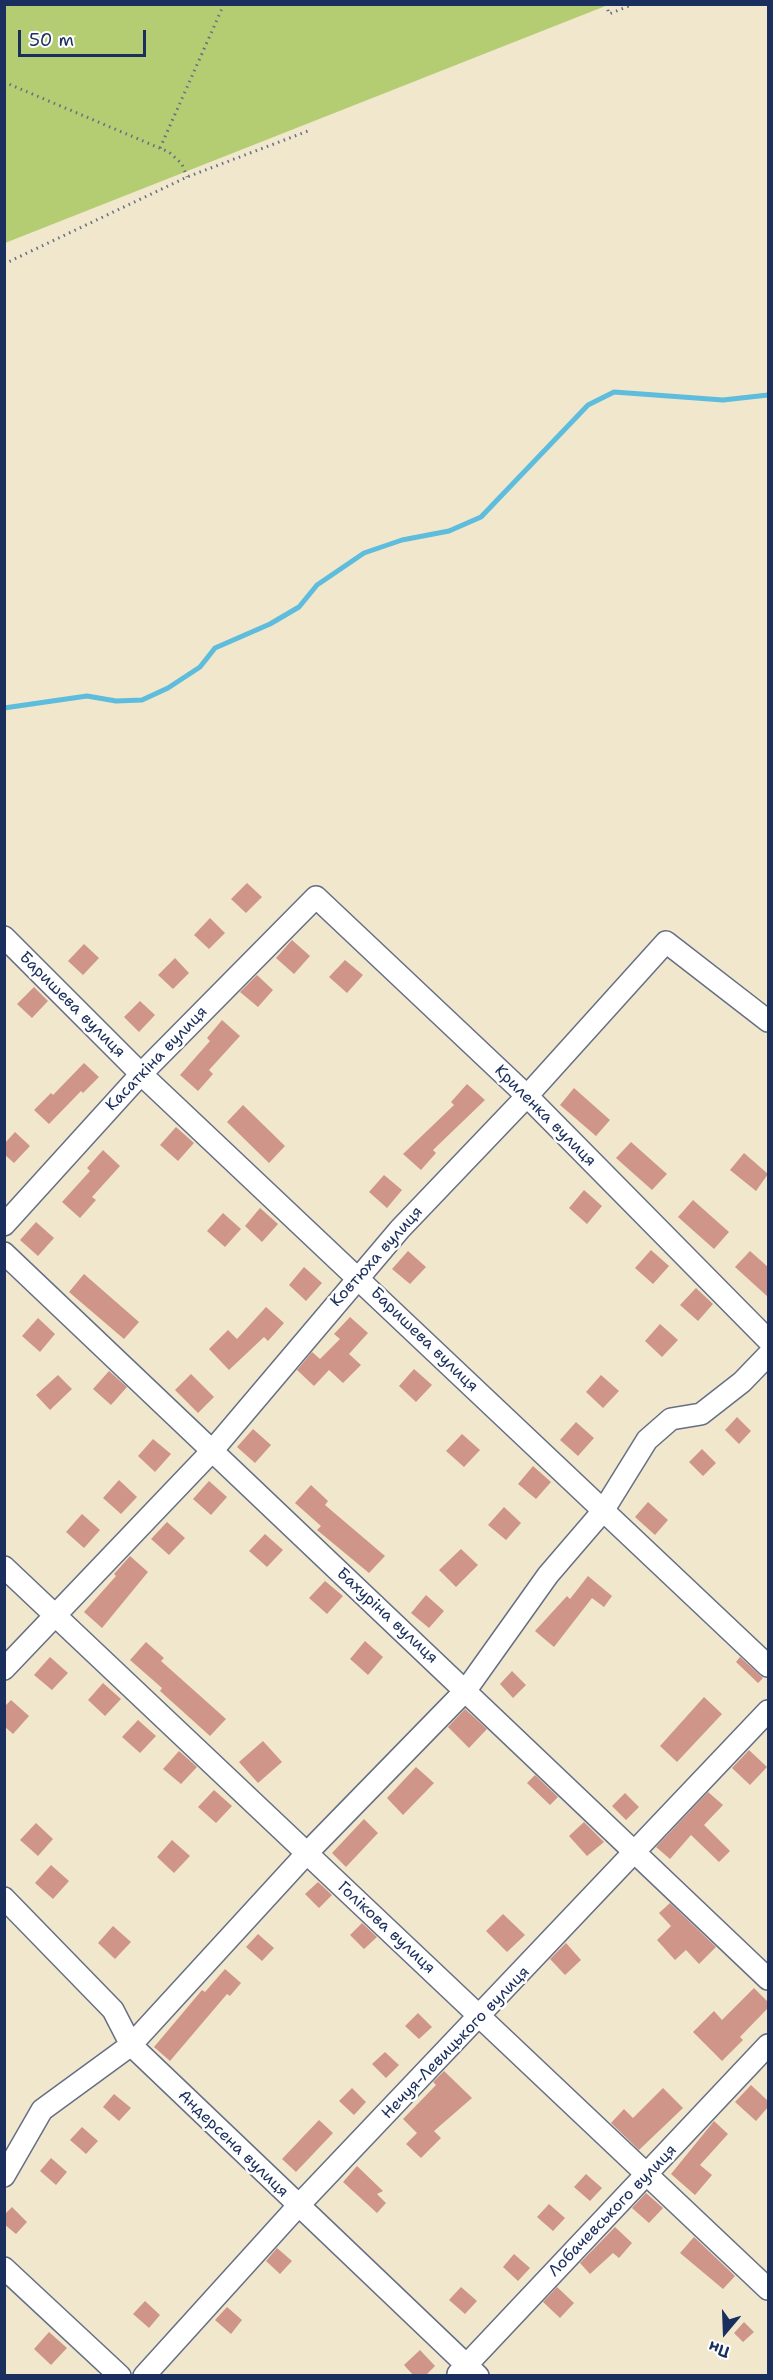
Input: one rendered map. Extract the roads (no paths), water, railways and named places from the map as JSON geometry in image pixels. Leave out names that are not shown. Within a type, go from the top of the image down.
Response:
[{"type":"street","name":"Касаткіна вулиця","points":[[4,1225],[141,1074],[316,897]]},
{"type":"street","name":"Криленка вулиця","points":[[316,897],[527,1096],[768,1340]]},
{"type":"street","name":"Баришева вулиця","points":[[4,937],[141,1074],[768,1666]]},
{"type":"street","name":"Ковтюха вулиця","points":[[4,1669],[212,1451],[358,1277],[527,1096],[666,942],[768,1021]]},
{"type":"street","name":"Бахуріна вулиця","points":[[4,1253],[768,1979]]},
{"type":"street","points":[[4,2176],[42,2110],[131,2045],[307,1853],[466,1690],[548,1575],[603,1511],[647,1440],[671,1419],[701,1414],[742,1382],[768,1355]]},
{"type":"street","name":"Голікова вулиця","points":[[4,1567],[768,2289]]},
{"type":"street","name":"Нечуя-Левицького вулиця","points":[[144,2376],[298,2206],[481,2017],[768,1711]]},
{"type":"street","name":"Андерсена вулиця","points":[[4,1898],[113,2010],[131,2045],[467,2372]]},
{"type":"street","name":"Лобачевського вулиця","points":[[467,2372],[768,2045]]},
{"type":"street","points":[[4,2268],[120,2376]]},
{"type":"waterway","points":[[4,708],[87,696],[116,701],[142,700],[168,688],[200,667],[215,648],[270,624],[299,607],[317,585],[364,553],[402,540],[449,531],[481,517],[588,405],[614,392],[723,400],[768,395]]}]
